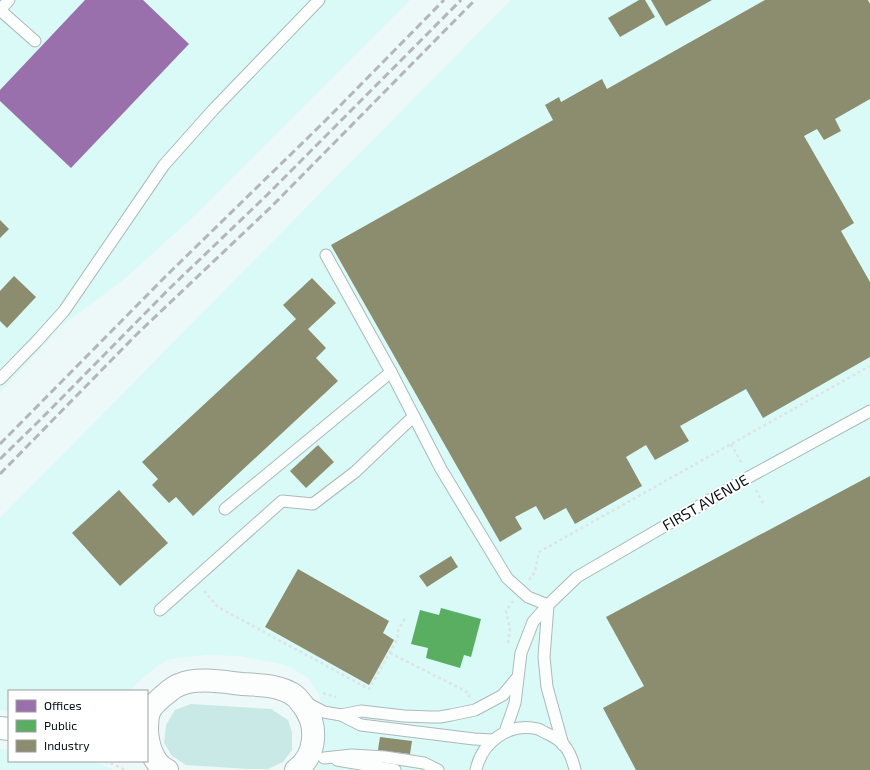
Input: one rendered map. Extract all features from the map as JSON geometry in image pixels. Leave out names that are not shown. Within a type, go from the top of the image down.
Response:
[{"type":"street","points":[[156,762],[149,747],[148,710],[179,685],[192,681],[208,681],[262,686],[279,689],[296,696],[312,721],[313,733],[312,747],[309,756],[298,768]]},
{"type":"lane","points":[[9,0],[0,10],[35,41]]},
{"type":"lane","points":[[0,379],[38,341],[64,310],[164,165],[213,110],[319,0]]},
{"type":"lane","points":[[326,255],[391,372],[441,469],[507,578],[528,597],[548,605],[544,657],[548,687],[563,745]]},
{"type":"lane","points":[[225,509],[391,372]]},
{"type":"lane","name":"FIRST AVENUE","points":[[505,732],[515,703],[520,653],[533,622],[548,605],[577,578],[749,476],[870,411]]},
{"type":"lane","points":[[160,610],[282,501],[313,504],[355,472],[414,416]]},
{"type":"lane","points":[[341,715],[361,711],[404,716],[431,717],[457,714],[475,710],[502,694],[517,678]]},
{"type":"lane","points":[[296,696],[311,706],[324,712],[341,715],[361,725],[493,740]]},
{"type":"lane","points":[[476,770],[478,762],[487,746],[493,740],[505,732],[521,728],[537,729],[552,736],[563,745],[570,755],[575,770]]},
{"type":"lane","points":[[298,768],[319,758],[352,755],[385,757],[424,763],[438,770]]},
{"type":"lane","points":[[324,758],[395,770]]},
{"type":"path","points":[[506,650],[510,630],[506,611],[535,572],[539,552],[870,366]]},
{"type":"path","points":[[194,579],[218,607],[369,689],[398,638],[397,633],[406,616]]},
{"type":"path","points":[[390,653],[469,693],[469,699]]},
{"type":"path","points":[[107,762],[125,770]]},
{"type":"shaded area","points":[[0,0],[410,0],[190,220],[122,281],[64,324],[0,392]]},
{"type":"shaded area","points":[[511,0],[870,0],[870,770],[318,770],[316,765],[321,753],[323,721],[319,694],[308,678],[286,665],[240,656],[207,655],[170,659],[156,667],[131,690],[8,690],[8,711],[0,710],[0,518]]},
{"type":"shaded area","points":[[191,704],[271,709],[288,720],[292,732],[292,750],[283,762],[268,769],[186,765],[172,756],[164,743],[166,725],[175,710]]},
{"type":"shaded area","points":[[0,749],[8,750],[8,762],[93,762],[99,763],[114,770],[0,770]]},
{"type":"building: Offices","points":[[85,0],[143,0],[189,44],[71,168],[0,101],[0,90]]},
{"type":"building: Public","points":[[441,608],[481,619],[471,657],[464,655],[460,668],[426,658],[428,648],[411,644],[420,610],[439,615]]},
{"type":"building: Industry","points":[[639,0],[645,0],[655,17],[620,37],[608,18]]},
{"type":"building: Industry","points":[[651,0],[712,0],[666,26]]},
{"type":"building: Industry","points":[[765,0],[868,0],[870,4],[870,99],[835,119],[841,131],[824,140],[817,129],[804,136],[854,223],[841,231],[870,282],[870,357],[763,418],[746,389],[680,426],[689,441],[655,460],[646,445],[626,457],[642,486],[575,524],[566,508],[544,520],[536,506],[515,517],[522,529],[500,542],[331,245],[553,120],[545,105],[559,97],[561,102],[602,79],[607,89]]},
{"type":"building: Industry","points":[[0,220],[9,229],[0,238]]},
{"type":"building: Industry","points":[[14,276],[36,297],[7,328],[0,321],[0,291]]},
{"type":"building: Industry","points":[[312,278],[336,303],[308,329],[326,348],[316,358],[338,381],[193,516],[176,497],[169,503],[152,485],[158,479],[142,462],[296,319],[283,305]]},
{"type":"building: Industry","points":[[318,445],[334,462],[306,488],[290,471]]},
{"type":"building: Industry","points":[[870,476],[870,770],[636,770],[603,708],[644,686],[606,617]]},
{"type":"building: Industry","points":[[119,490],[168,543],[120,586],[72,533]]},
{"type":"building: Industry","points":[[451,556],[458,567],[427,587],[419,576]]},
{"type":"building: Industry","points":[[298,569],[389,621],[383,633],[394,640],[369,685],[265,627]]},
{"type":"building: Industry","points":[[380,737],[412,741],[410,754],[378,750]]},
{"type":"railway","points":[[0,444],[166,276],[325,121],[444,0]]},
{"type":"railway","points":[[0,459],[170,288],[267,195],[461,0]]},
{"type":"railway","points":[[0,474],[136,335],[273,205],[475,0]]}]
